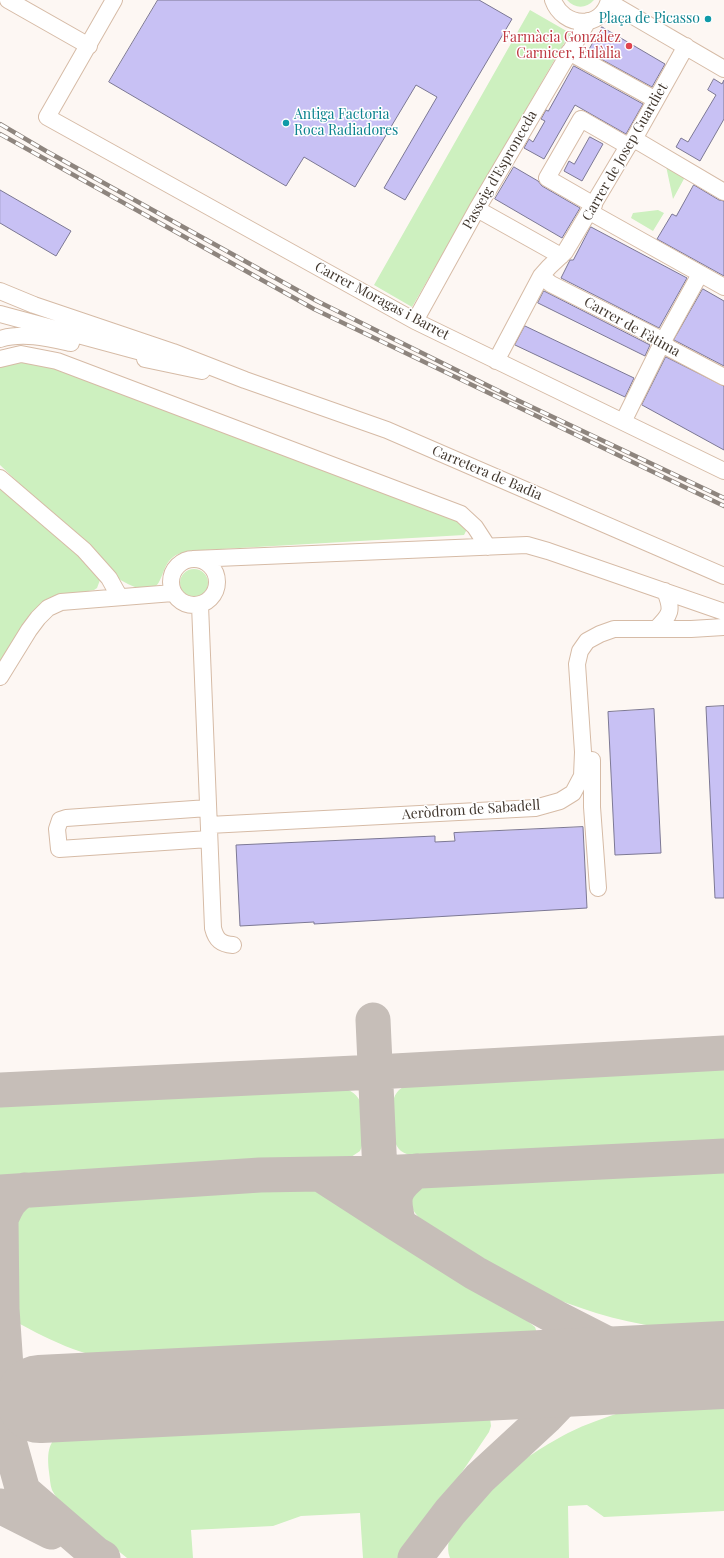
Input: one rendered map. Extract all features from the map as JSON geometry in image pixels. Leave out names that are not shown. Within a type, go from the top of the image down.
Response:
[{"type":"street","points":[[8,0],[89,46],[114,0]]},
{"type":"street","points":[[553,0],[558,10],[565,17],[581,22],[598,17],[605,9],[609,1],[724,69]]},
{"type":"street","name":"Passeig d'Espronceda","points":[[415,321],[477,209],[588,21]]},
{"type":"street","name":"Carrer Moragas i Barret","points":[[89,46],[47,118],[415,321],[724,471]]},
{"type":"street","name":"Carrer de Josep Guardiet","points":[[496,361],[541,276],[549,266],[565,252],[592,209],[686,46]]},
{"type":"street","points":[[569,52],[656,100]]},
{"type":"street","points":[[724,192],[631,142],[581,119],[547,178],[592,209],[724,287]]},
{"type":"street","points":[[477,209],[561,256]]},
{"type":"street","points":[[623,422],[662,343],[700,274]]},
{"type":"street","name":"Carrer de Fàtima","points":[[541,276],[551,284],[658,338],[662,343],[724,377]]},
{"type":"street","points":[[0,291],[34,305],[174,352],[245,380]]},
{"type":"street","points":[[0,314],[245,380]]},
{"type":"street","points":[[0,340],[9,336],[40,338],[245,380]]},
{"type":"street","points":[[0,359],[21,354],[57,361],[461,514],[475,527],[488,547]]},
{"type":"street","name":"Carretera de Badia","points":[[245,380],[387,430],[724,576]]},
{"type":"street","points":[[0,478],[84,550],[109,578],[119,596]]},
{"type":"street","points":[[193,559],[207,563],[213,568],[218,582],[213,596],[207,602],[192,606],[184,604],[178,600],[170,586],[174,570],[179,564],[186,560],[193,559],[233,557],[527,545],[724,612]]},
{"type":"street","points":[[216,575],[233,557]]},
{"type":"street","points":[[656,629],[668,616],[670,611],[665,591]]},
{"type":"street","points":[[0,677],[28,630],[48,608],[62,602],[119,596],[173,593]]},
{"type":"street","points":[[691,629],[703,622],[706,610],[702,604]]},
{"type":"street","points":[[200,605],[213,928],[216,938],[220,942],[234,945]]},
{"type":"street","points":[[598,888],[592,807],[592,757],[587,664],[593,637],[614,629],[724,628]]},
{"type":"street","name":"Aeròdrom de Sabadell","points":[[208,808],[66,818],[60,820],[57,829],[59,849],[209,832],[535,808],[560,801],[573,793],[582,776],[583,752],[577,664],[580,651],[593,637]]},
{"type":"green space","points":[[567,0],[594,0],[588,5],[580,7],[573,5]]},
{"type":"green space","points":[[530,10],[570,33],[412,307],[374,285]]},
{"type":"green space","points":[[666,166],[685,177],[673,199]]},
{"type":"green space","points":[[658,210],[664,213],[653,231],[631,218],[633,213]]},
{"type":"green space","points":[[37,360],[459,522],[467,529],[464,535],[187,551],[170,560],[166,565],[160,580],[152,588],[141,589],[129,585],[119,579],[0,465],[0,362]]},
{"type":"green space","points":[[0,485],[80,552],[100,580],[97,588],[94,590],[60,596],[0,664]]},
{"type":"green space","points":[[194,569],[204,573],[208,583],[204,593],[194,597],[184,593],[180,583],[184,573]]},
{"type":"green space","points":[[724,1063],[724,1144],[434,1158],[412,1156],[401,1151],[394,1139],[392,1130],[391,1111],[395,1095],[405,1086],[425,1080],[452,1077]]},
{"type":"green space","points":[[315,1085],[344,1088],[351,1091],[361,1102],[364,1123],[363,1141],[360,1151],[351,1157],[315,1165],[0,1181],[0,1101]]},
{"type":"green space","points":[[724,1166],[724,1335],[676,1330],[612,1318],[542,1293],[521,1284],[486,1265],[449,1242],[420,1219],[412,1208],[411,1204],[412,1195],[419,1189],[435,1183],[456,1180]]},
{"type":"green space","points":[[296,1188],[315,1189],[332,1196],[516,1312],[535,1327],[536,1330],[534,1336],[528,1343],[518,1346],[145,1364],[127,1362],[80,1352],[51,1340],[20,1324],[16,1248],[19,1219],[25,1209],[39,1204],[59,1200]]},
{"type":"green space","points":[[724,1398],[724,1511],[604,1517],[587,1505],[568,1506],[569,1558],[450,1558],[449,1540],[457,1522],[472,1503],[512,1468],[553,1441],[603,1418],[632,1409]]},
{"type":"green space","points":[[474,1410],[484,1413],[490,1418],[491,1426],[489,1432],[404,1558],[363,1558],[360,1513],[301,1516],[273,1526],[191,1530],[193,1558],[127,1558],[63,1506],[54,1494],[51,1486],[48,1459],[50,1447],[56,1438],[68,1431]]},
{"type":"building","name":"Antiga Factoria Roca Radiadores","points":[[158,0],[479,0],[512,19],[405,200],[384,188],[437,97],[416,85],[355,187],[304,157],[286,186],[109,82]]},
{"type":"building","points":[[602,27],[665,64],[652,87],[588,52]]},
{"type":"building","points":[[574,66],[643,104],[626,134],[575,105],[544,159],[524,148],[529,139],[533,142],[545,121],[541,119],[546,110],[548,111]]},
{"type":"building","points":[[714,79],[722,84],[724,80],[724,119],[700,161],[676,147],[681,138],[688,142],[716,95],[708,90]]},
{"type":"building","points":[[590,137],[603,144],[582,181],[564,171],[569,161],[574,164]]},
{"type":"building","points":[[514,167],[538,181],[542,186],[580,208],[562,238],[495,199]]},
{"type":"building","points":[[694,185],[719,200],[724,201],[724,276],[657,239],[672,214],[676,216]]},
{"type":"building","points":[[0,190],[71,231],[56,256],[0,223]]},
{"type":"building","points":[[591,227],[687,278],[659,328],[561,278],[570,260],[573,260]]},
{"type":"building","points":[[703,289],[724,301],[724,366],[674,340]]},
{"type":"building","points":[[544,291],[650,345],[645,356],[538,303]]},
{"type":"building","points":[[525,326],[634,378],[625,397],[515,345]]},
{"type":"building","points":[[666,357],[724,386],[724,450],[642,405]]},
{"type":"building","points":[[724,706],[724,898],[715,898],[706,707]]},
{"type":"building","points":[[654,709],[661,853],[615,855],[608,712]]},
{"type":"building","points":[[583,827],[587,908],[314,924],[314,922],[240,926],[236,845],[435,836],[435,842],[455,841],[454,833]]},
{"type":"taxiway","points":[[320,1174],[399,1225],[384,1197],[380,1173],[373,1020]]},
{"type":"taxiway","points":[[0,1090],[376,1072],[724,1053]]},
{"type":"taxiway","points":[[0,1192],[260,1175],[380,1173],[724,1156]]},
{"type":"taxiway","points":[[416,1171],[402,1184],[396,1195],[395,1207],[399,1225],[475,1273],[557,1318],[655,1368]]},
{"type":"taxiway","points":[[24,1190],[15,1196],[10,1202],[1,1219],[2,1309],[6,1367],[13,1384],[26,1396],[40,1399]]},
{"type":"taxiway","points":[[415,1558],[450,1512],[480,1478],[546,1417],[567,1395],[581,1373]]},
{"type":"taxiway","points":[[40,1399],[19,1411],[11,1424],[9,1441],[23,1491],[96,1554],[103,1558]]},
{"type":"taxiway","points":[[0,1506],[51,1532]]},
{"type":"runway","points":[[40,1399],[724,1365]]},
{"type":"railway","points":[[0,124],[317,301],[517,400],[724,498]]},
{"type":"railway","points":[[0,134],[314,309],[724,506]]},
{"type":"place","name":"Plaça de Picasso","points":[[708,19]]},
{"type":"place","name":"Farmàcia González Carnicer, Eulàlia","points":[[629,46]]},
{"type":"place","name":"Antiga Factoria Roca Radiadores","points":[[286,123]]}]
